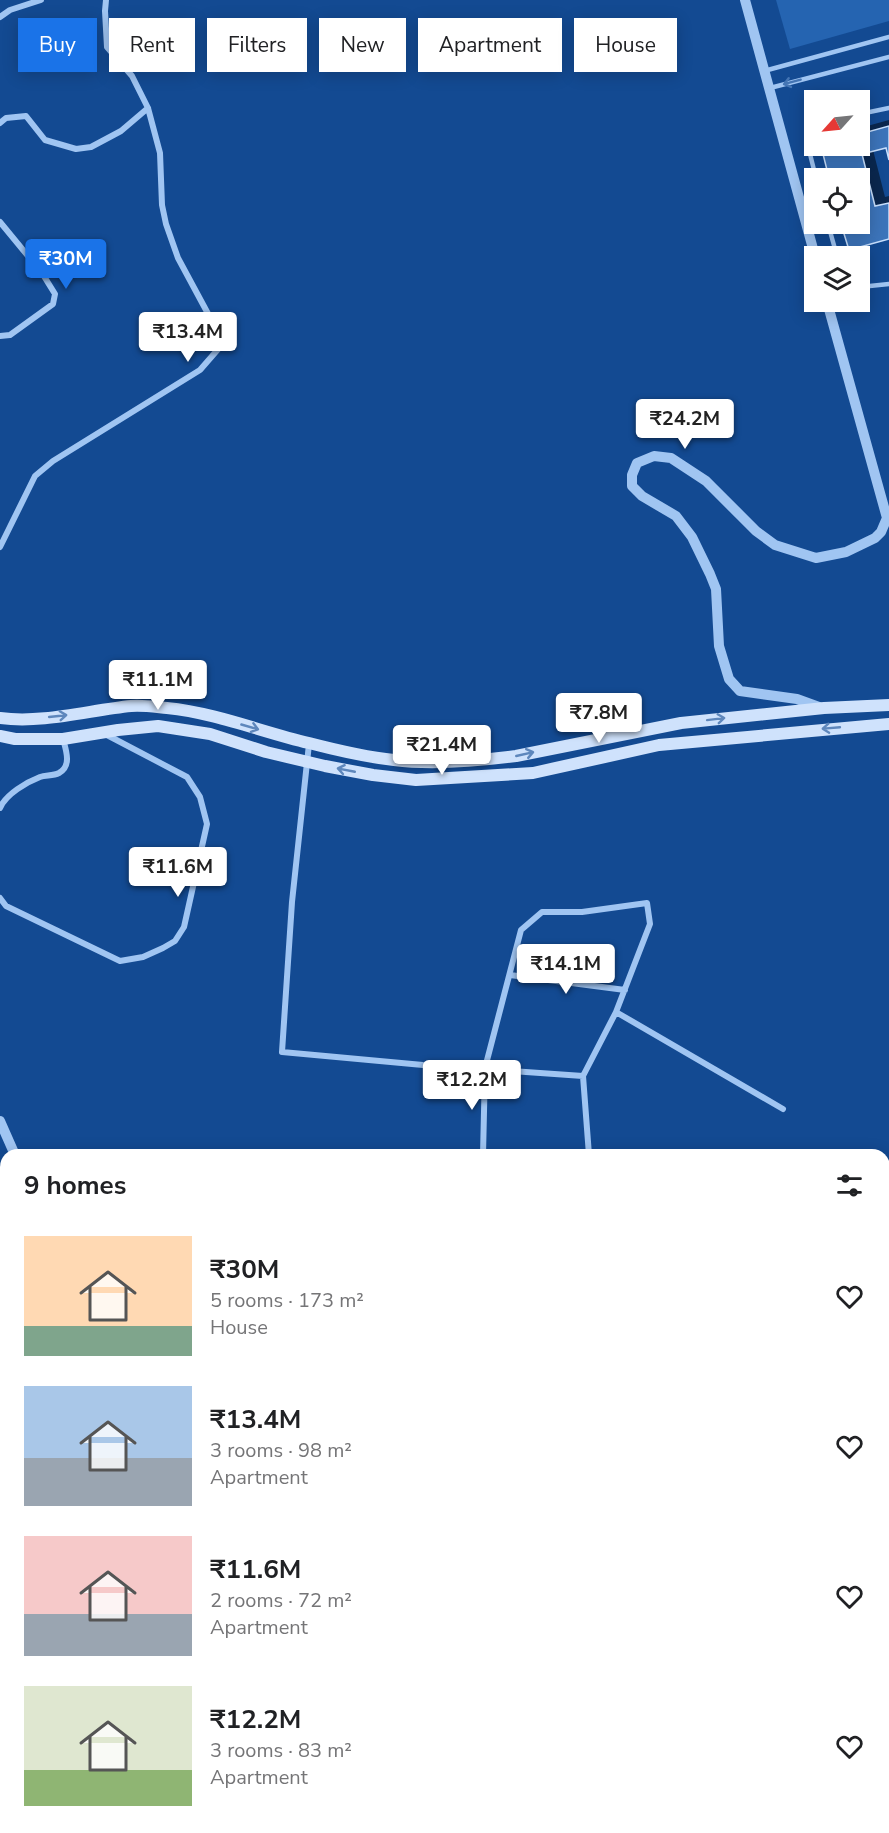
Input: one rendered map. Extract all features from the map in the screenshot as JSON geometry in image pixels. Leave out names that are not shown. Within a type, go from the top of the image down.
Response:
[{"type":"main road","points":[[0,718],[13,720],[58,716],[133,705],[169,708],[202,714],[309,744],[394,760],[425,762],[516,756],[681,723],[753,714],[889,705]]},
{"type":"main road","points":[[753,714],[753,735]]},
{"type":"main road","points":[[0,736],[15,739],[63,740],[158,726],[210,734],[307,762],[373,775],[416,780],[533,773],[659,745],[889,724]]},
{"type":"street","points":[[0,17],[10,10],[41,0]]},
{"type":"street","points":[[0,547],[35,477],[53,461],[200,370],[220,346],[220,336],[178,258],[166,224],[162,205],[160,153],[148,108],[132,76],[107,47],[106,0]]},
{"type":"street","points":[[745,0],[812,246]]},
{"type":"street","points":[[0,123],[6,118],[26,116],[45,140],[76,149],[92,147],[121,131],[148,108]]},
{"type":"street","points":[[0,222],[42,273],[55,294],[53,304],[10,335],[0,336]]},
{"type":"street","points":[[824,708],[797,699],[740,691],[729,679],[719,646],[716,589],[710,574],[692,537],[676,516],[642,496],[632,486],[632,475],[637,463],[654,456],[671,458],[706,481],[756,531],[775,545],[816,558],[846,552],[875,538],[881,532],[887,518],[830,312]]},
{"type":"street","points":[[0,898],[6,906],[120,961],[143,957],[163,948],[175,941],[184,927],[207,824],[200,797],[188,777],[102,733]]},
{"type":"street","points":[[0,808],[2,803],[22,786],[42,776],[59,773],[65,767],[68,756],[63,740]]},
{"type":"street","points":[[309,744],[292,902],[282,1052],[583,1076]]},
{"type":"street","points":[[483,1149],[485,1068],[521,930],[542,912],[582,912],[647,903],[650,924],[616,1012],[583,1076],[589,1149]]},
{"type":"street","points":[[510,975],[625,990]]},
{"type":"street","points":[[616,1012],[783,1109]]},
{"type":"street","points":[[0,1121],[12,1149]]},
{"type":"lane","points":[[764,71],[889,37]]},
{"type":"lane","points":[[769,88],[889,57]]},
{"type":"lane","points":[[870,112],[889,108]]},
{"type":"lane","points":[[870,286],[889,284]]},
{"type":"shaded area","points":[[776,0],[889,0],[889,21],[790,49]]},
{"type":"building","points":[[889,126],[889,160],[886,148],[870,152],[870,131]]},
{"type":"building","points":[[824,156],[862,156],[866,168],[826,168]]},
{"type":"building","points":[[870,186],[875,206],[889,203],[889,239],[864,246],[848,246],[844,234],[870,234]]}]
